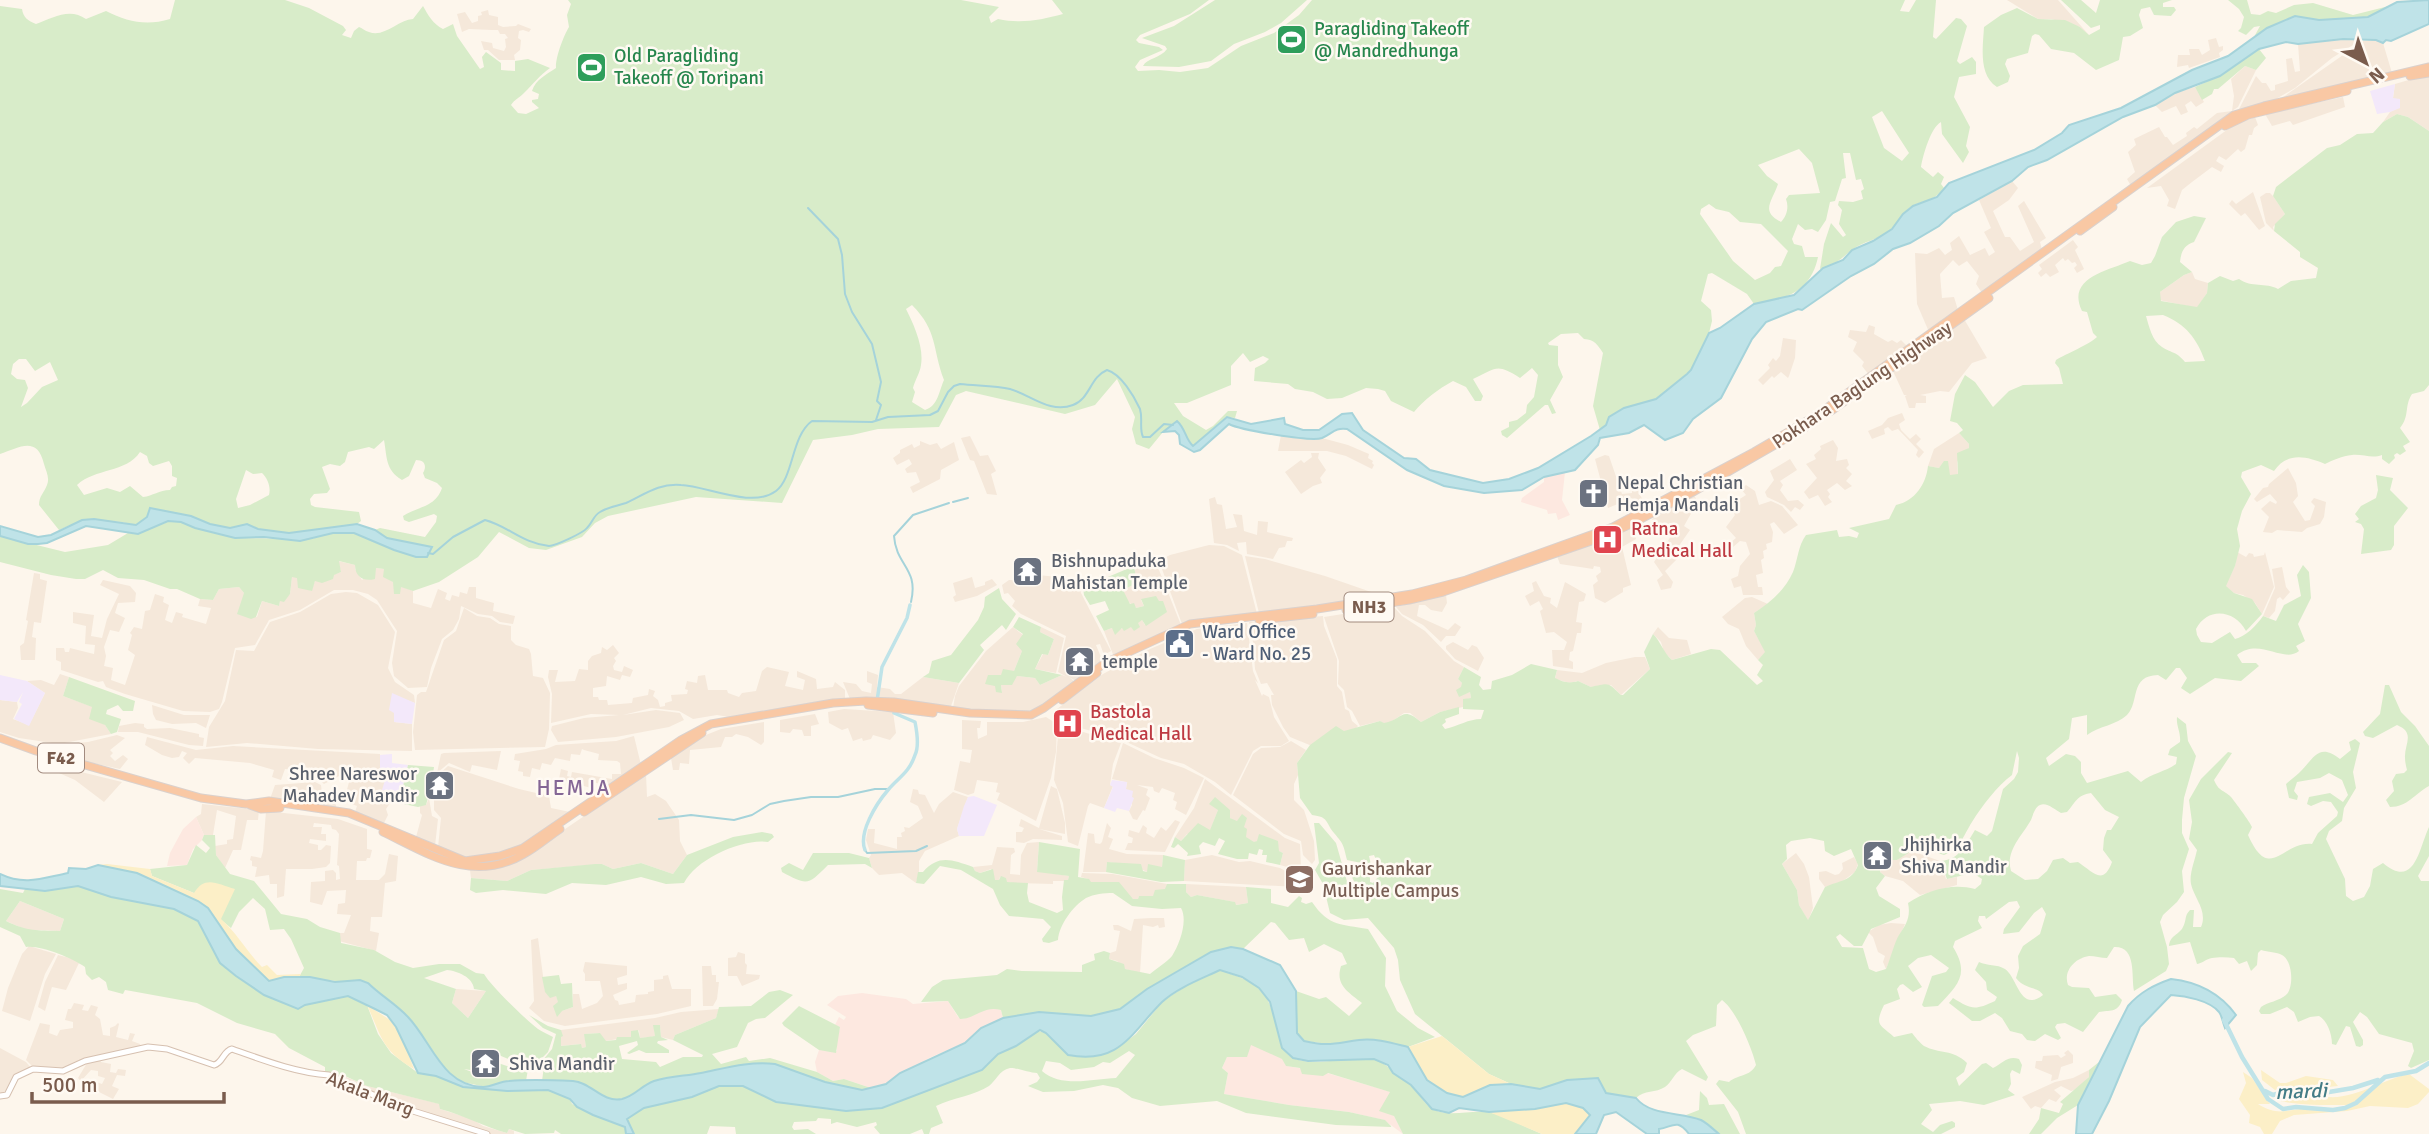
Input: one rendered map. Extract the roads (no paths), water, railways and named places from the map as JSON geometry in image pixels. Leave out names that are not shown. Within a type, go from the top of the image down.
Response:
[{"type":"highway","name":"Pokhara Baglung Highway","points":[[1315,612],[1446,586],[1621,524],[1762,448],[1817,415],[2234,115],[2429,67]]},
{"type":"highway","name":"Pokhara Baglung Highway","points":[[0,738],[122,777],[201,798],[246,804],[269,801],[349,813],[459,860],[478,860],[509,854],[523,848],[674,744],[711,724],[854,701],[894,702],[970,713],[1031,715],[1108,663],[1196,622],[1315,612],[1436,594],[1603,537],[1783,442],[1830,411],[2227,124],[2260,112],[2429,73]]},
{"type":"main road","name":"Akala Marg","points":[[0,1096],[6,1095],[16,1077],[33,1069],[62,1071],[85,1061],[151,1046],[215,1065],[232,1049],[251,1057],[330,1075],[380,1099],[434,1119],[487,1134]]},
{"type":"water","points":[[2429,0],[2429,24],[2391,41],[2386,40],[2383,43],[2376,40],[2343,39],[2298,44],[2286,42],[2259,49],[2220,76],[2123,117],[2047,160],[2028,167],[2012,181],[1953,213],[1939,226],[1910,243],[1893,249],[1802,310],[1798,309],[1766,322],[1752,339],[1721,398],[1693,419],[1683,433],[1665,440],[1644,425],[1629,433],[1600,438],[1598,445],[1575,470],[1544,477],[1522,490],[1484,493],[1444,486],[1407,470],[1347,429],[1336,430],[1315,439],[1260,432],[1229,424],[1200,450],[1194,452],[1180,444],[1179,435],[1175,431],[1163,432],[1177,421],[1193,446],[1227,417],[1251,424],[1284,418],[1285,424],[1303,430],[1319,430],[1342,414],[1352,413],[1363,430],[1404,458],[1416,459],[1430,470],[1483,483],[1509,479],[1538,468],[1591,436],[1606,425],[1609,417],[1624,408],[1656,399],[1691,370],[1709,333],[1754,304],[1794,295],[1823,268],[1843,260],[1852,250],[1892,229],[1903,214],[1913,206],[1937,197],[1949,183],[2034,150],[2062,133],[2069,125],[2121,108],[2192,70],[2228,56],[2267,28],[2295,16],[2319,20],[2368,17],[2397,2]]},
{"type":"water","points":[[150,508],[191,516],[230,528],[247,524],[258,529],[289,533],[357,524],[375,530],[387,538],[432,547],[427,557],[416,557],[354,533],[333,533],[300,541],[264,537],[235,538],[181,522],[168,521],[138,534],[86,526],[47,543],[38,544],[0,536],[0,526],[38,537],[51,535],[82,520],[94,519],[136,525],[147,517]]},
{"type":"water","points":[[98,865],[137,873],[198,901],[208,908],[236,949],[269,981],[284,977],[310,977],[335,982],[360,980],[368,983],[408,1017],[448,1071],[469,1085],[483,1087],[517,1080],[573,1081],[608,1098],[622,1099],[660,1079],[765,1063],[825,1082],[862,1090],[886,1084],[900,1073],[965,1043],[981,1028],[1003,1018],[1039,1012],[1091,1016],[1120,1009],[1147,989],[1211,952],[1231,947],[1243,949],[1280,965],[1296,991],[1297,1033],[1304,1041],[1326,1044],[1372,1040],[1408,1047],[1427,1080],[1447,1093],[1463,1097],[1490,1085],[1511,1084],[1540,1089],[1567,1080],[1598,1078],[1606,1093],[1636,1098],[1657,1111],[1693,1117],[1708,1124],[1719,1134],[1689,1134],[1681,1126],[1674,1125],[1659,1129],[1659,1134],[1647,1134],[1616,1112],[1604,1115],[1596,1134],[1575,1134],[1590,1115],[1583,1108],[1566,1103],[1535,1109],[1489,1112],[1459,1108],[1449,1113],[1432,1109],[1411,1085],[1393,1073],[1388,1065],[1374,1059],[1308,1061],[1293,1058],[1282,1048],[1270,1002],[1259,988],[1242,977],[1220,970],[1168,997],[1123,1044],[1100,1055],[1068,1055],[1040,1030],[998,1054],[982,1070],[882,1108],[846,1111],[776,1102],[743,1086],[719,1086],[692,1097],[644,1108],[627,1119],[634,1134],[626,1134],[625,1127],[593,1115],[577,1107],[570,1099],[548,1090],[507,1091],[463,1087],[436,1076],[418,1073],[396,1027],[387,1015],[348,996],[305,1005],[298,1009],[264,995],[220,963],[198,921],[174,909],[111,897],[78,886],[45,891],[0,886],[0,874],[18,880],[34,880],[68,873],[69,868],[86,869]]},
{"type":"water","points":[[2171,979],[2208,990],[2236,1015],[2225,1028],[2219,1012],[2209,1004],[2171,995],[2140,1027],[2092,1134],[2076,1134],[2078,1105],[2128,1006],[2148,990]]},
{"type":"waterway","points":[[808,208],[838,239],[845,294],[852,312],[872,344],[881,382],[877,401],[881,405],[876,420]]},
{"type":"waterway","points":[[428,553],[433,554],[453,537],[485,520],[531,542],[549,546],[584,530],[603,510],[665,486],[692,486],[742,497],[766,496],[782,485],[800,436],[812,421],[872,422],[888,417],[930,415],[938,411],[948,392],[960,384],[1010,389],[1048,405],[1065,407],[1079,402],[1101,373],[1107,370],[1131,392],[1140,409],[1143,437],[1150,437],[1164,424],[1173,425]]},
{"type":"waterway","points":[[953,502],[968,498]]},
{"type":"waterway","points":[[911,602],[913,591],[910,574],[899,554],[894,536],[913,515],[949,503]]},
{"type":"waterway","points":[[877,701],[882,667],[907,618],[910,605]]},
{"type":"waterway","points":[[865,850],[863,843],[866,827],[878,803],[907,771],[916,752],[915,722],[894,713]]},
{"type":"waterway","points":[[659,819],[691,815],[734,820],[752,815],[770,804],[784,801],[838,797],[875,789],[889,789]]},
{"type":"waterway","points":[[865,850],[867,853],[916,851],[927,846]]},
{"type":"waterway","points":[[2224,1020],[2242,1057],[2268,1099],[2283,1109],[2345,1108],[2356,1103],[2385,1077],[2416,1071],[2429,1063]]},
{"type":"waterway","name":"mardi","points":[[2265,1091],[2273,1095],[2297,1088],[2323,1093],[2378,1080]]},
{"type":"place","name":"Paragliding Takeoff @ Mandredhunga","points":[[1291,40]]},
{"type":"place","name":"Old Paragliding Takeoff @ Toripani","points":[[591,67]]},
{"type":"place","name":"Nepal Christian Hemja Mandali","points":[[1594,494]]},
{"type":"place","name":"Ratna Medical Hall","points":[[1608,540]]},
{"type":"place","name":"Bishnupaduka Mahistan Temple","points":[[1028,572]]},
{"type":"place","name":"Ward Office - Ward No. 25","points":[[1179,643]]},
{"type":"place","name":"temple","points":[[1079,662]]},
{"type":"place","name":"Bastola Medical Hall","points":[[1067,723]]},
{"type":"place","name":"Shree Nareswor Mahadev Mandir","points":[[440,785]]},
{"type":"place","name":"Jhijhirka Shiva Mandir","points":[[1878,856]]},
{"type":"place","name":"Gaurishankar Multiple Campus","points":[[1299,880]]},
{"type":"place","name":"Shiva Mandir","points":[[486,1064]]},
{"type":"district","name":"HEMJA","points":[[574,788]]}]
